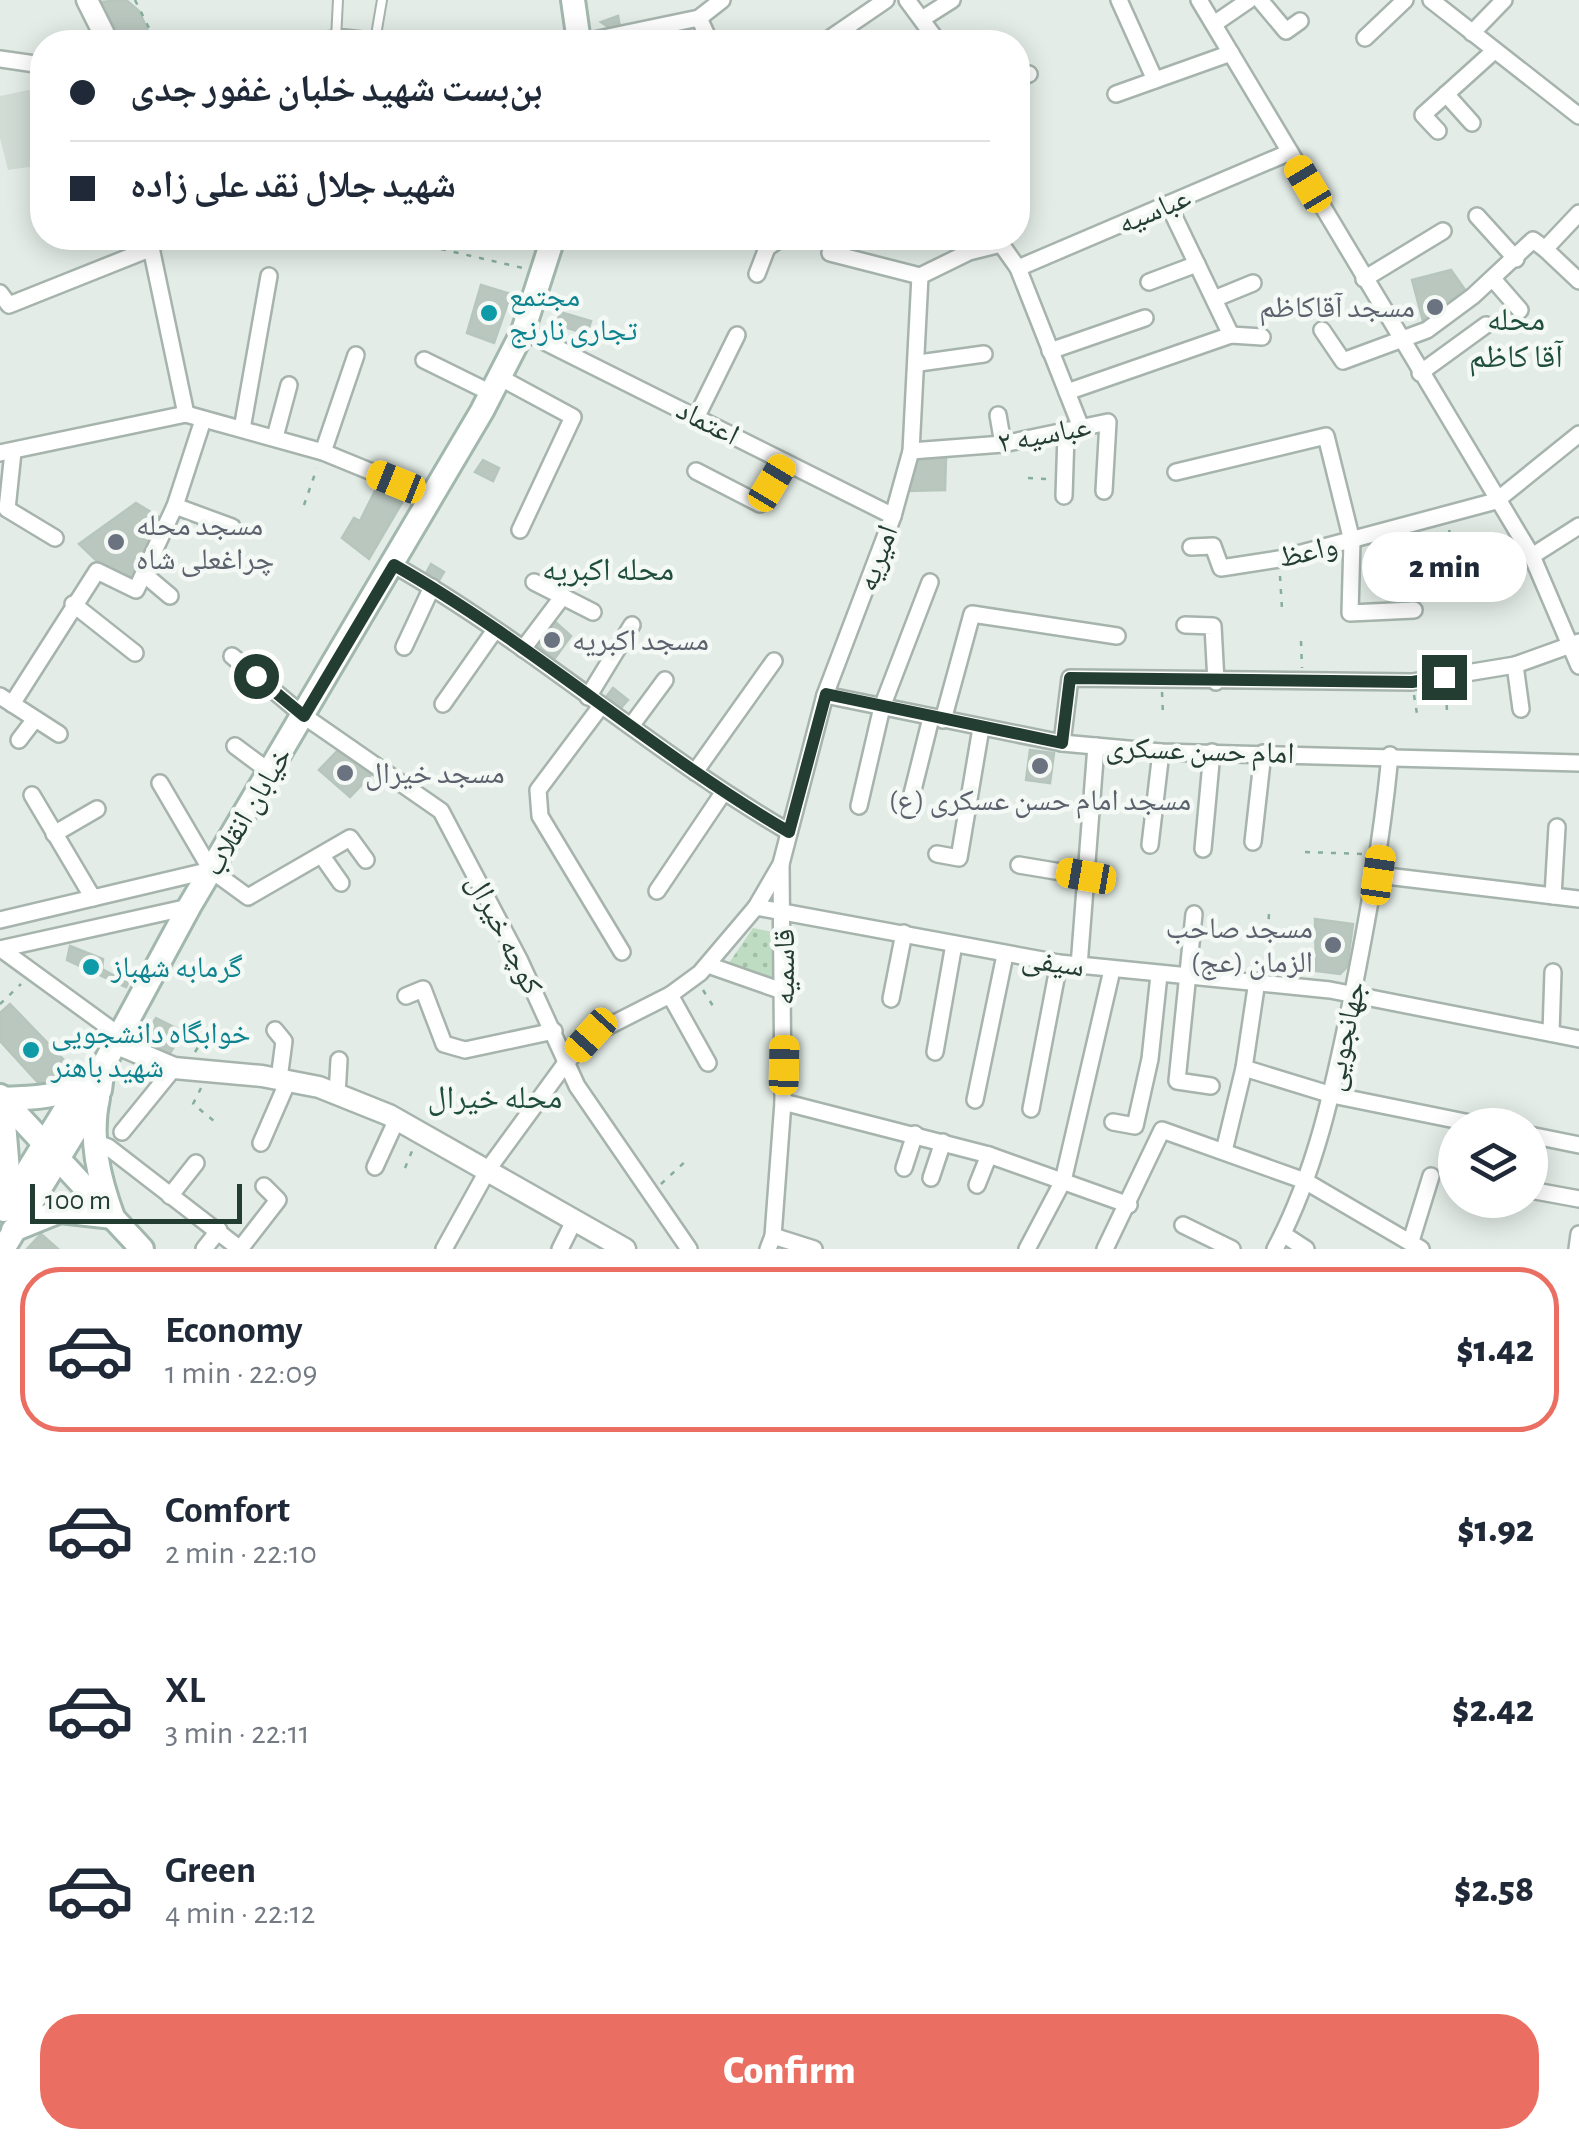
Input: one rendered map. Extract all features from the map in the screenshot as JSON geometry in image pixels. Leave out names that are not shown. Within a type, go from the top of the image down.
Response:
[{"type":"main road","points":[[573,0],[579,30]]},
{"type":"main road","name":"خیابان انقلاب","points":[[5,1226],[47,1150],[96,1078],[211,870],[433,497],[523,330],[549,250]]},
{"type":"main road","points":[[1,1104],[48,1098],[96,1078],[95,1142],[100,1180],[113,1217]]},
{"type":"main road","points":[[1,1104],[142,1249]]},
{"type":"main road","points":[[1,1104],[9,1183],[5,1226],[60,1211],[113,1217]]},
{"type":"street","points":[[87,0],[102,30]]},
{"type":"street","points":[[640,30],[699,18],[722,0]]},
{"type":"street","points":[[842,30],[886,0]]},
{"type":"street","points":[[907,0],[929,30]]},
{"type":"street","points":[[922,20],[952,0]]},
{"type":"street","points":[[1119,0],[1155,80]]},
{"type":"street","points":[[1200,0],[1532,556],[1576,643],[1579,666]]},
{"type":"street","points":[[1214,24],[1250,0]]},
{"type":"street","points":[[1260,0],[1286,32],[1300,21]]},
{"type":"street","points":[[1365,38],[1405,0]]},
{"type":"street","points":[[1472,33],[1504,0]]},
{"type":"street","points":[[1438,2],[1579,116]]},
{"type":"street","points":[[699,18],[704,30]]},
{"type":"street","points":[[1438,131],[1423,115],[1494,51]]},
{"type":"street","points":[[1116,94],[1231,54]]},
{"type":"street","points":[[0,59],[30,63]]},
{"type":"street","points":[[1446,94],[1472,122]]},
{"type":"street","name":"عباسیه","points":[[1018,268],[1290,152]]},
{"type":"street","points":[[1168,204],[1231,335]]},
{"type":"street","points":[[1545,250],[1579,213]]},
{"type":"street","points":[[1477,216],[1516,259]]},
{"type":"street","points":[[1364,279],[1443,231]]},
{"type":"street","points":[[1322,330],[1342,361],[1398,337],[1427,330],[1493,279],[1534,240],[1579,281]]},
{"type":"street","points":[[0,293],[9,304],[134,250]]},
{"type":"street","points":[[151,250],[186,414]]},
{"type":"street","points":[[756,274],[766,250]]},
{"type":"street","points":[[832,250],[830,253],[920,276],[959,250]]},
{"type":"street","points":[[1005,250],[1018,268],[1067,392],[1074,432],[1064,487]]},
{"type":"street","points":[[1149,282],[1197,264]]},
{"type":"street","points":[[242,429],[270,276]]},
{"type":"street","name":"امیریه","points":[[781,864],[826,694],[892,516],[911,451],[919,363],[920,276]]},
{"type":"street","points":[[1493,279],[1520,310]]},
{"type":"street","points":[[1214,299],[1253,282]]},
{"type":"street","points":[[1050,351],[1145,318]]},
{"type":"street","points":[[1420,373],[1486,325]]},
{"type":"street","name":"اعتماد","points":[[523,330],[892,516]]},
{"type":"street","points":[[698,416],[737,335]]},
{"type":"street","name":"عباسیه ۲","points":[[1067,392],[1231,335],[1262,336]]},
{"type":"street","points":[[919,363],[984,354]]},
{"type":"street","points":[[323,452],[356,355]]},
{"type":"street","points":[[424,360],[573,417],[520,530]]},
{"type":"street","points":[[275,437],[289,385]]},
{"type":"street","points":[[55,538],[7,509],[6,453],[186,414],[323,452],[433,497]]},
{"type":"street","points":[[998,415],[1003,444]]},
{"type":"street","points":[[58,734],[6,700],[97,571],[136,590],[175,506],[202,420]]},
{"type":"street","name":"عباسیه ۲","points":[[911,451],[1003,444],[1108,422],[1104,491]]},
{"type":"street","points":[[1496,501],[1579,434]]},
{"type":"street","points":[[1176,472],[1326,436],[1352,541],[1350,613],[1414,610]]},
{"type":"street","points":[[696,471],[760,504],[785,462]]},
{"type":"street","name":"واعظ","points":[[1191,546],[1213,546],[1221,568],[1280,559],[1496,501]]},
{"type":"street","points":[[175,506],[232,527]]},
{"type":"street","points":[[1532,556],[1579,526]]},
{"type":"street","points":[[394,565],[524,649],[723,793],[789,832]]},
{"type":"street","points":[[145,576],[170,596]]},
{"type":"street","points":[[534,582],[593,612]]},
{"type":"street","points":[[859,806],[882,707],[930,582]]},
{"type":"street","points":[[404,646],[432,587]]},
{"type":"street","points":[[524,649],[563,596]]},
{"type":"street","points":[[73,604],[135,653]]},
{"type":"street","points":[[909,806],[972,614],[1117,636]]},
{"type":"street","points":[[622,952],[540,816],[538,790],[594,701],[632,625]]},
{"type":"street","points":[[1185,625],[1214,626],[1216,682]]},
{"type":"street","points":[[444,704],[495,630]]},
{"type":"street","points":[[1062,743],[1070,678],[1412,682],[1515,665],[1576,643]]},
{"type":"street","name":"کوچه خیرال","points":[[232,656],[304,716],[441,811],[554,1031],[565,1064],[688,1249]]},
{"type":"street","points":[[695,772],[774,661]]},
{"type":"street","points":[[1515,665],[1521,709]]},
{"type":"street","points":[[631,726],[665,680]]},
{"type":"street","name":"امام حسن عسکری","points":[[826,694],[1062,743],[1161,752],[1390,755],[1579,763]]},
{"type":"street","points":[[19,740],[35,719]]},
{"type":"street","points":[[937,854],[959,858],[980,728]]},
{"type":"street","points":[[236,746],[270,772]]},
{"type":"street","points":[[1079,966],[1096,746]]},
{"type":"street","points":[[1150,844],[1161,752]]},
{"type":"street","points":[[1203,849],[1212,752]]},
{"type":"street","points":[[1253,842],[1263,753]]},
{"type":"street","name":"جهانجویی","points":[[1279,1242],[1306,1182],[1332,1095],[1378,875],[1390,755]]},
{"type":"street","points":[[160,783],[211,870],[248,897],[350,838],[366,860]]},
{"type":"street","points":[[657,891],[723,793]]},
{"type":"street","points":[[32,796],[92,898]]},
{"type":"street","points":[[54,834],[97,809]]},
{"type":"street","points":[[1553,896],[1557,827]]},
{"type":"street","points":[[322,856],[341,884]]},
{"type":"street","points":[[444,1249],[489,1168],[565,1064],[591,1035],[670,995],[708,965],[756,907],[781,864]]},
{"type":"street","name":"قاسمیه","points":[[770,1242],[783,1102],[781,864]]},
{"type":"street","points":[[1020,865],[1086,876]]},
{"type":"street","points":[[0,920],[211,870]]},
{"type":"street","points":[[1378,875],[1579,898]]},
{"type":"street","points":[[1,949],[190,907]]},
{"type":"street","name":"سیفی","points":[[756,907],[1005,955],[1352,994],[1579,1038]]},
{"type":"street","points":[[1194,914],[1177,1081],[1211,1086]]},
{"type":"street","points":[[891,999],[904,933]]},
{"type":"street","points":[[935,1052],[954,944]]},
{"type":"street","points":[[1,949],[117,1039],[179,1070],[284,1080],[337,1095],[397,1119],[489,1168],[625,1249]]},
{"type":"street","points":[[975,1100],[1005,955]]},
{"type":"street","points":[[1031,1110],[1059,963]]},
{"type":"street","points":[[708,965],[785,992]]},
{"type":"street","points":[[1027,1249],[1064,1181],[1112,970]]},
{"type":"street","points":[[1551,1034],[1553,972]]},
{"type":"street","points":[[1113,1122],[1135,1126],[1150,1059],[1158,975]]},
{"type":"street","points":[[1224,1151],[1261,982]]},
{"type":"street","points":[[406,996],[423,989],[444,1044],[465,1050],[554,1031]]},
{"type":"street","points":[[670,995],[708,1063]]},
{"type":"street","points":[[261,1142],[276,1118],[284,1080],[284,1041],[276,1030]]},
{"type":"street","points":[[337,1095],[339,1060]]},
{"type":"street","points":[[1244,1068],[1332,1095],[1438,1116]]},
{"type":"street","points":[[122,1132],[179,1070]]},
{"type":"street","points":[[783,1102],[989,1155],[1129,1205]]},
{"type":"street","points":[[375,1167],[397,1119]]},
{"type":"street","points":[[1105,1249],[1162,1130],[1306,1182],[1416,1245],[1430,1176]]},
{"type":"street","points":[[904,1168],[915,1134]]},
{"type":"street","points":[[1548,1139],[1579,1145]]},
{"type":"street","points":[[95,1142],[240,1249],[278,1200],[264,1186]]},
{"type":"street","points":[[931,1178],[944,1142]]},
{"type":"street","points":[[977,1185],[989,1155]]},
{"type":"street","points":[[170,1196],[196,1163]]},
{"type":"street","points":[[1548,1193],[1579,1199]]},
{"type":"street","points":[[560,1249],[574,1219]]},
{"type":"street","points":[[1183,1225],[1232,1249]]},
{"type":"street","points":[[204,1249],[219,1230]]},
{"type":"street","points":[[1577,1249],[1579,1234]]},
{"type":"street","points":[[770,1242],[814,1249]]},
{"type":"street","points":[[1279,1242],[1306,1249]]},
{"type":"lane","points":[[338,0],[340,30]]},
{"type":"lane","points":[[379,30],[382,0]]},
{"type":"path","points":[[135,0],[150,30]]},
{"type":"path","points":[[445,250],[543,273]]},
{"type":"path","points":[[304,504],[323,452]]},
{"type":"path","points":[[1028,478],[1064,487]]},
{"type":"path","points":[[1280,559],[1282,609]]},
{"type":"path","points":[[1301,641],[1302,680]]},
{"type":"path","points":[[1444,677],[1447,710]]},
{"type":"path","points":[[1162,682],[1162,715]]},
{"type":"path","points":[[1412,682],[1417,714]]},
{"type":"path","points":[[1305,852],[1381,855]]},
{"type":"path","points":[[1261,982],[1269,914],[1274,914]]},
{"type":"path","points":[[0,1004],[33,973]]},
{"type":"path","points":[[695,977],[713,1006]]},
{"type":"path","points":[[179,1070],[212,1025]]},
{"type":"path","points":[[209,1073],[193,1104],[219,1125]]},
{"type":"path","points":[[652,1192],[690,1158]]},
{"type":"shaded area","points":[[30,90],[30,167],[8,170],[0,138],[0,96]]},
{"type":"green space","points":[[753,928],[778,933],[778,985],[727,966]]},
{"type":"building","points":[[126,0],[139,11],[148,30],[116,30],[99,2]]},
{"type":"building","points":[[618,16],[620,27],[611,29],[601,22]]},
{"type":"building","name":"مسجد آقاکاظم","points":[[1451,270],[1468,294],[1432,320],[1423,321],[1412,280]]},
{"type":"building","name":"مجتمع تجاری نارنج","points":[[481,285],[511,294],[494,343],[467,333]]},
{"type":"building","points":[[560,312],[591,321],[587,334],[557,325]]},
{"type":"building","points":[[916,456],[946,457],[945,490],[908,491]]},
{"type":"building","points":[[483,460],[499,468],[493,481],[475,472]]},
{"type":"building","points":[[380,481],[400,488],[403,501],[369,559],[342,538],[354,518],[360,521]]},
{"type":"building","name":"مسجد محله چراغعلی شاه","points":[[136,503],[164,520],[151,540],[135,580],[100,564],[79,544]]},
{"type":"building","points":[[431,564],[444,572],[438,582],[425,575]]},
{"type":"building","name":"مسجد اکبریه","points":[[553,620],[571,636],[555,658],[532,644]]},
{"type":"building","points":[[613,688],[628,700],[620,709],[606,697]]},
{"type":"building","name":"مسجد خیرال","points":[[341,747],[371,775],[350,797],[319,770]]},
{"type":"building","name":"مسجد امام حسن عسکری (ع)","points":[[1030,750],[1054,753],[1050,783],[1026,780]]},
{"type":"building","name":"مسجد صاحب الزمان (عج)","points":[[1315,919],[1353,924],[1347,967],[1340,974],[1316,971]]},
{"type":"building","name":"گرمابه شهباز","points":[[70,946],[103,959],[102,969],[128,983],[126,987],[67,960]]},
{"type":"building","name":"خوابگاه دانشجویی شهید باهنر","points":[[10,1004],[63,1059],[60,1061],[66,1067],[43,1088],[0,1041],[0,1013]]},
{"type":"building","points":[[156,1018],[184,1032],[168,1056],[140,1043]]},
{"type":"building","points":[[41,1234],[58,1249],[27,1249]]},
{"type":"place","name":"مسجد آقاکاظم","points":[[1435,307]]},
{"type":"place","name":"مجتمع تجاری نارنج","points":[[489,313]]},
{"type":"place","name":"مسجد محله چراغعلی شاه","points":[[116,542]]},
{"type":"place","name":"مسجد اکبریه","points":[[552,640]]},
{"type":"place","name":"مسجد امام حسن عسکری (ع)","points":[[1040,766]]},
{"type":"place","name":"مسجد خیرال","points":[[345,773]]},
{"type":"place","name":"مسجد صاحب الزمان (عج)","points":[[1333,945]]},
{"type":"place","name":"گرمابه شهباز","points":[[91,967]]},
{"type":"place","name":"خوابگاه دانشجویی شهید باهنر","points":[[31,1050]]},
{"type":"district","name":"محله آقا کاظم","points":[[1516,338]]},
{"type":"district","name":"محله اکبریه","points":[[608,569]]},
{"type":"district","name":"محله خیرال","points":[[495,1097]]},
{"type":"route","points":[[256,676],[304,716],[394,565],[524,649],[723,793],[789,832],[826,694],[1062,743],[1070,678],[1412,682],[1444,677]]}]
